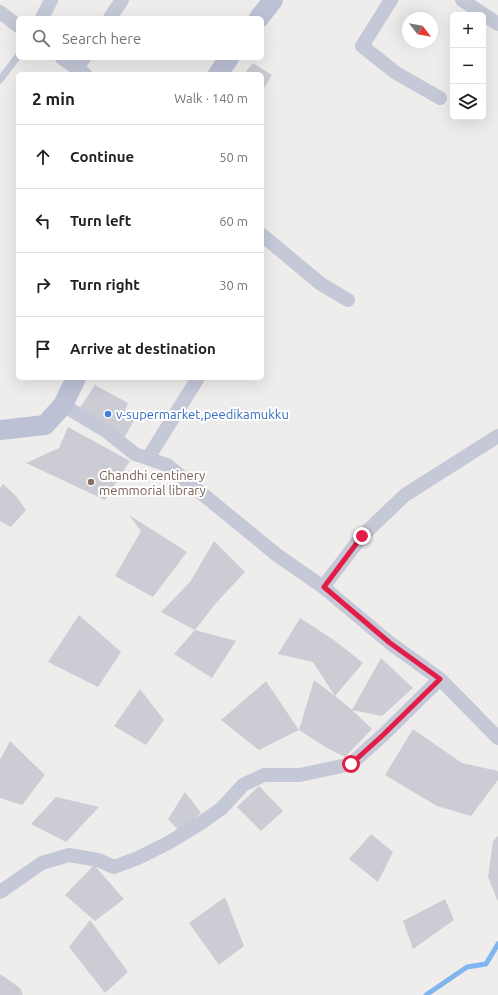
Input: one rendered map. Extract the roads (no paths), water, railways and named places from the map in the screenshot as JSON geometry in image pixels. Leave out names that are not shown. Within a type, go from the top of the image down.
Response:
[{"type":"main road","points":[[261,16],[273,0]]},
{"type":"main road","points":[[219,72],[228,60]]},
{"type":"main road","points":[[0,430],[45,425],[63,405],[75,380]]},
{"type":"street","points":[[43,16],[51,0]]},
{"type":"street","points":[[111,16],[122,0]]},
{"type":"street","points":[[391,0],[362,46],[396,73],[440,98]]},
{"type":"street","points":[[462,0],[498,24]]},
{"type":"street","points":[[0,12],[16,24]]},
{"type":"street","points":[[66,60],[82,67]]},
{"type":"street","points":[[264,237],[321,284],[348,300]]},
{"type":"street","points":[[148,458],[197,380]]},
{"type":"street","points":[[63,405],[106,431],[135,454],[168,465],[278,555],[324,587],[390,643],[440,679],[498,738]]},
{"type":"street","points":[[324,587],[362,536],[405,495],[498,436]]},
{"type":"street","points":[[0,892],[42,863],[69,855],[98,860],[114,867],[138,858],[168,843],[201,823],[222,808],[243,785],[264,775],[300,775],[351,764],[440,679]]},
{"type":"lane","points":[[0,80],[16,59]]},
{"type":"waterway","points":[[426,995],[467,967],[486,964],[498,944]]},
{"type":"place","name":"v-supermarket,peedikamukku","points":[[108,414]]},
{"type":"place","name":"Ghandhi centinery memmorial library","points":[[91,482]]}]
